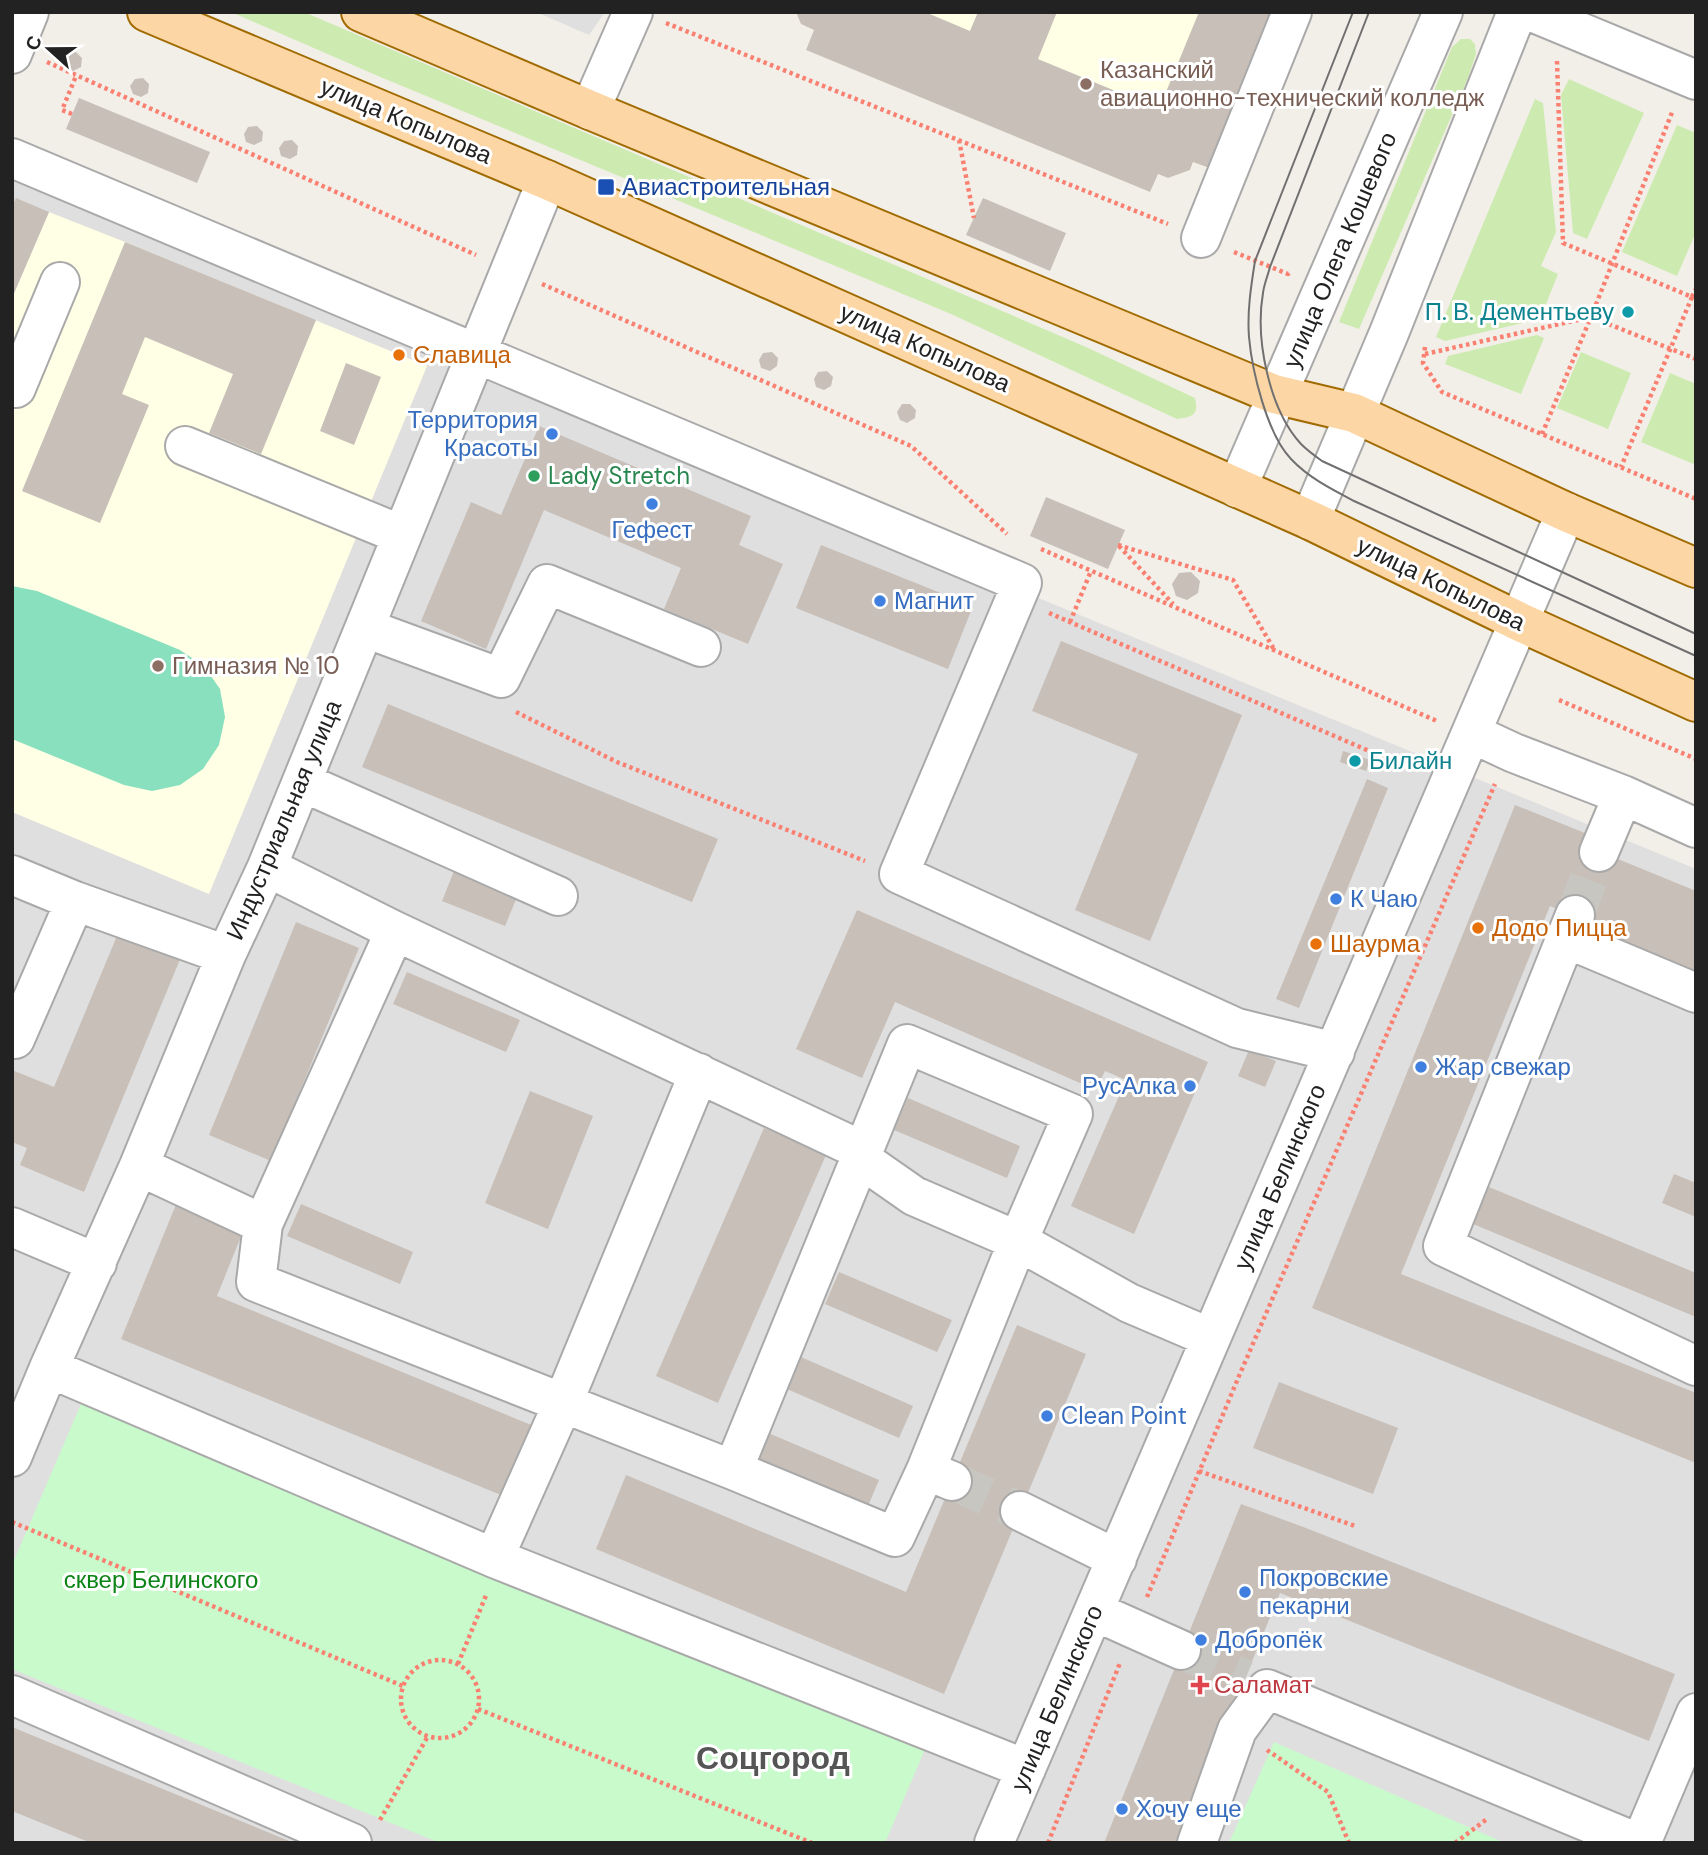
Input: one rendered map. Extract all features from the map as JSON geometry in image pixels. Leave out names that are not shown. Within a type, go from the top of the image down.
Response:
[{"type":"main road","name":"улица Копылова","points":[[147,12],[547,180],[1310,520],[1520,622],[1696,702]]},
{"type":"main road","points":[[361,12],[1278,396],[1354,413],[1566,512],[1696,568]]},
{"type":"street","points":[[26,57],[29,12]]},
{"type":"street","points":[[1201,238],[1292,12]]},
{"type":"street","name":"улица Олега Кошевого","points":[[1237,488],[1443,12]]},
{"type":"street","points":[[1310,520],[1389,334],[1517,12]]},
{"type":"street","points":[[590,110],[649,17]]},
{"type":"street","points":[[1544,17],[1691,78]]},
{"type":"street","points":[[12,158],[1022,583],[899,874],[1237,1028],[1335,1052]]},
{"type":"street","name":"Индустриальная улица","points":[[12,1457],[139,1166],[226,955],[267,867],[547,180]]},
{"type":"street","points":[[12,386],[16,388],[60,282]]},
{"type":"street","points":[[185,446],[402,535]]},
{"type":"street","name":"улица Белинского","points":[[995,1843],[1566,512]]},
{"type":"street","points":[[365,628],[501,678],[547,584],[701,648]]},
{"type":"street","points":[[1471,733],[1696,828]]},
{"type":"street","points":[[302,782],[558,896]]},
{"type":"street","points":[[1600,852],[1623,795]]},
{"type":"street","points":[[267,867],[395,931],[850,1145],[861,1159],[914,1196],[1018,1241],[1129,1303],[1211,1338]]},
{"type":"street","points":[[12,875],[75,901],[226,955]]},
{"type":"street","points":[[12,1038],[15,1039],[75,901]]},
{"type":"street","points":[[1696,993],[1570,927],[1443,1246],[1696,1366]]},
{"type":"street","points":[[395,931],[262,1224],[256,1282],[733,1470],[895,1538],[939,1476],[1018,1241],[1073,1114],[907,1044],[733,1470]]},
{"type":"street","points":[[491,1575],[699,1073]]},
{"type":"street","points":[[139,1166],[262,1224]]},
{"type":"street","points":[[12,1227],[97,1263]]},
{"type":"street","points":[[49,1368],[491,1575],[1026,1769]]},
{"type":"street","points":[[1020,1511],[1117,1559]]},
{"type":"street","points":[[1094,1611],[1181,1650]]},
{"type":"street","points":[[1197,1843],[1256,1684],[1639,1843],[1696,1713]]},
{"type":"street","points":[[12,1695],[352,1843]]},
{"type":"path","points":[[649,17],[1288,274]]},
{"type":"path","points":[[1544,17],[1563,243],[1692,297]]},
{"type":"path","points":[[26,57],[76,75],[511,271],[911,446],[1005,533],[1017,538]]},
{"type":"path","points":[[72,114],[62,110],[76,75]]},
{"type":"path","points":[[1542,434],[1691,78]]},
{"type":"path","points":[[958,140],[974,218]]},
{"type":"path","points":[[1620,467],[1696,289]]},
{"type":"path","points":[[1424,354],[1591,317],[1696,359]]},
{"type":"path","points":[[1426,342],[1423,363],[1442,392],[1696,499]]},
{"type":"path","points":[[1029,544],[1424,716],[1471,733]]},
{"type":"path","points":[[1176,608],[1118,545],[1233,580],[1275,652]]},
{"type":"path","points":[[1070,622],[1091,570]]},
{"type":"path","points":[[1559,700],[1696,759]]},
{"type":"path","points":[[508,707],[617,762],[899,874]]},
{"type":"path","points":[[1048,1843],[1199,1471],[1496,783]]},
{"type":"path","points":[[1199,1471],[1354,1526]]},
{"type":"path","points":[[12,1522],[403,1686]]},
{"type":"path","points":[[458,1664],[491,1575]]},
{"type":"path","points":[[432,1660],[458,1664],[476,1683],[478,1709],[473,1721],[453,1736],[428,1736],[408,1721],[401,1698],[403,1686],[420,1665],[432,1660]]},
{"type":"path","points":[[478,1709],[812,1843]]},
{"type":"path","points":[[1237,1730],[1328,1792],[1349,1843]]},
{"type":"path","points":[[383,1814],[428,1736]]},
{"type":"shaded area","points":[[536,12],[605,12],[589,35]]},
{"type":"shaded area","name":"Казанский авиационно-технический колледж","points":[[796,12],[1312,12],[1243,185],[1194,162],[1190,170],[1168,178],[1157,174],[1150,192],[806,50],[814,30],[801,24]]},
{"type":"shaded area","points":[[12,175],[1696,869],[1696,1843],[12,1843]]},
{"type":"shaded area","name":"Гимназия № 10","points":[[49,212],[427,366],[209,894],[12,812],[12,298]]},
{"type":"green space","points":[[231,12],[304,12],[1086,347],[1195,398],[1195,412],[1191,416],[1177,419],[951,314],[378,76]]},
{"type":"green space","points":[[1461,39],[1470,39],[1475,44],[1476,54],[1468,78],[1359,329],[1339,322],[1452,47]]},
{"type":"green space","points":[[1569,79],[1644,113],[1587,239],[1573,233],[1561,95]]},
{"type":"green space","points":[[1535,99],[1543,103],[1556,232],[1541,266],[1558,274],[1540,319],[1445,341],[1436,337]]},
{"type":"green space","points":[[1677,125],[1696,133],[1696,232],[1677,276],[1622,252]]},
{"type":"green space","points":[[1537,335],[1544,338],[1521,394],[1445,364],[1448,356]]},
{"type":"green space","points":[[1581,352],[1631,373],[1608,429],[1557,408]]},
{"type":"green space","points":[[1670,373],[1696,384],[1696,465],[1641,442]]},
{"type":"green space","points":[[12,586],[37,591],[180,650],[204,666],[220,689],[225,717],[219,745],[203,769],[180,785],[152,791],[124,785],[12,739]]},
{"type":"green space","name":"сквер Белинского","points":[[84,1397],[926,1747],[885,1843],[440,1843],[12,1669],[12,1565]]},
{"type":"green space","points":[[1274,1742],[1505,1843],[1229,1843]]},
{"type":"building","name":"Казанский авиационно-технический колледж","points":[[796,12],[925,12],[970,31],[978,12],[1057,12],[1038,59],[1159,109],[1199,12],[1273,14],[1209,168],[1193,162],[1190,170],[1168,178],[1158,174],[1150,192],[806,50],[814,30],[801,24]]},
{"type":"building","points":[[76,52],[82,58],[81,67],[73,71],[66,68],[63,60],[67,53]]},
{"type":"building","points":[[143,78],[149,84],[148,93],[141,97],[133,94],[130,86],[135,79]]},
{"type":"building","points":[[79,98],[210,152],[197,183],[66,129]]},
{"type":"building","points":[[257,126],[263,132],[262,141],[254,145],[246,142],[244,134],[248,127]]},
{"type":"building","points":[[292,140],[298,146],[297,155],[290,159],[281,156],[279,148],[284,141]]},
{"type":"building","points":[[16,198],[49,212],[12,298],[12,207]]},
{"type":"building","points":[[983,198],[1066,233],[1050,271],[966,235]]},
{"type":"building","points":[[125,242],[316,320],[261,454],[209,433],[233,374],[145,337],[122,394],[149,405],[100,523],[22,491]]},
{"type":"building","points":[[772,352],[778,358],[777,366],[770,371],[761,368],[759,360],[763,353]]},
{"type":"building","points":[[346,363],[381,377],[354,445],[320,431]]},
{"type":"building","points":[[827,371],[833,377],[831,386],[824,390],[816,387],[814,379],[818,372]]},
{"type":"building","points":[[902,404],[910,404],[916,410],[915,418],[907,423],[900,420],[897,412]]},
{"type":"building","points":[[539,426],[751,516],[739,545],[783,564],[748,644],[664,609],[681,568],[544,510],[486,649],[421,621],[471,502],[501,515]]},
{"type":"building","points":[[1046,497],[1125,530],[1108,569],[1030,536]]},
{"type":"building","points":[[821,545],[973,606],[948,669],[796,608]]},
{"type":"building","points":[[1191,572],[1200,581],[1198,593],[1187,600],[1176,596],[1172,584],[1179,573]]},
{"type":"building","points":[[1061,641],[1242,715],[1150,941],[1075,910],[1138,754],[1032,711]]},
{"type":"building","points":[[388,704],[718,839],[692,902],[362,767]]},
{"type":"building","name":"Билайн","points":[[1343,751],[1370,760],[1366,771],[1340,762]]},
{"type":"building","points":[[1367,779],[1388,788],[1299,1008],[1276,999]]},
{"type":"building","points":[[1515,805],[1595,837],[1591,848],[1696,891],[1696,977],[1604,940],[1609,929],[1550,906],[1401,1274],[1696,1393],[1696,1463],[1312,1308]]},
{"type":"building","points":[[454,871],[517,897],[505,926],[442,901]]},
{"type":"building","points":[[857,910],[1208,1062],[1134,1234],[1071,1206],[1126,1080],[1105,1071],[1096,1090],[895,1002],[862,1078],[796,1049]]},
{"type":"building","points":[[296,922],[359,948],[271,1161],[209,1135]]},
{"type":"building","points":[[119,931],[181,957],[84,1192],[20,1165],[27,1148],[12,1142],[12,1070],[54,1087]]},
{"type":"building","points":[[407,972],[520,1020],[506,1052],[393,1004]]},
{"type":"building","points":[[1249,1050],[1276,1061],[1265,1087],[1238,1076]]},
{"type":"building","points":[[530,1091],[593,1116],[548,1229],[485,1203]]},
{"type":"building","points":[[908,1098],[1020,1146],[1007,1178],[894,1130]]},
{"type":"building","points":[[764,1128],[826,1155],[718,1403],[656,1376]]},
{"type":"building","points":[[1674,1174],[1696,1183],[1696,1217],[1662,1203]]},
{"type":"building","points":[[1489,1187],[1696,1273],[1696,1317],[1473,1224]]},
{"type":"building","points":[[177,1202],[244,1229],[217,1296],[546,1431],[518,1502],[121,1339]]},
{"type":"building","points":[[301,1204],[413,1252],[400,1284],[287,1236]]},
{"type":"building","points":[[839,1272],[952,1320],[937,1352],[825,1304]]},
{"type":"building","points":[[1017,1325],[1086,1354],[944,1694],[596,1549],[626,1475],[906,1592]]},
{"type":"building","points":[[801,1357],[913,1406],[899,1438],[787,1389]]},
{"type":"building","points":[[1279,1382],[1398,1428],[1373,1494],[1253,1448]]},
{"type":"building","points":[[766,1432],[879,1480],[865,1513],[753,1464]]},
{"type":"building","points":[[1241,1504],[1675,1674],[1649,1741],[1280,1593],[1178,1843],[1104,1843]]},
{"type":"building","points":[[12,1727],[294,1843],[91,1843],[12,1811]]},
{"type":"tunnel","points":[[1575,915],[1599,852]]},
{"type":"tunnel","points":[[952,1481],[1020,1511]]},
{"type":"tunnel","points":[[1181,1650],[1245,1679]]},
{"type":"tram line","points":[[1353,12],[1255,261],[1249,309],[1253,367],[1268,418],[1282,448],[1305,472],[1345,497],[1696,656]]},
{"type":"tram line","points":[[1369,12],[1264,286],[1261,311],[1263,352],[1280,412],[1301,444],[1322,461],[1696,634]]},
{"type":"place","name":"Казанский авиационно-технический колледж","points":[[1086,84]]},
{"type":"place","name":"Авиастроительная","points":[[606,187]]},
{"type":"place","name":"П. В. Дементьеву","points":[[1628,312]]},
{"type":"place","name":"Славица","points":[[399,355]]},
{"type":"place","name":"Территория Красоты","points":[[552,434]]},
{"type":"place","name":"Lady Stretch","points":[[534,476]]},
{"type":"place","name":"Гефест","points":[[652,504]]},
{"type":"place","name":"Магнит","points":[[880,601]]},
{"type":"place","name":"Гимназия № 10","points":[[158,666]]},
{"type":"place","name":"Билайн","points":[[1355,761]]},
{"type":"place","name":"К Чаю","points":[[1336,899]]},
{"type":"place","name":"Додо Пицца","points":[[1478,928]]},
{"type":"place","name":"Шаурма","points":[[1316,944]]},
{"type":"place","name":"Жар свежар","points":[[1421,1067]]},
{"type":"place","name":"РусАлка","points":[[1190,1086]]},
{"type":"place","name":"Clean Point","points":[[1047,1416]]},
{"type":"place","name":"Покровские пекарни","points":[[1245,1592]]},
{"type":"place","name":"Добропёк","points":[[1201,1640]]},
{"type":"place","name":"Саламат","points":[[1200,1685]]},
{"type":"place","name":"Хочу еще","points":[[1122,1809]]},
{"type":"district","name":"Соцгород","points":[[773,1758]]}]
